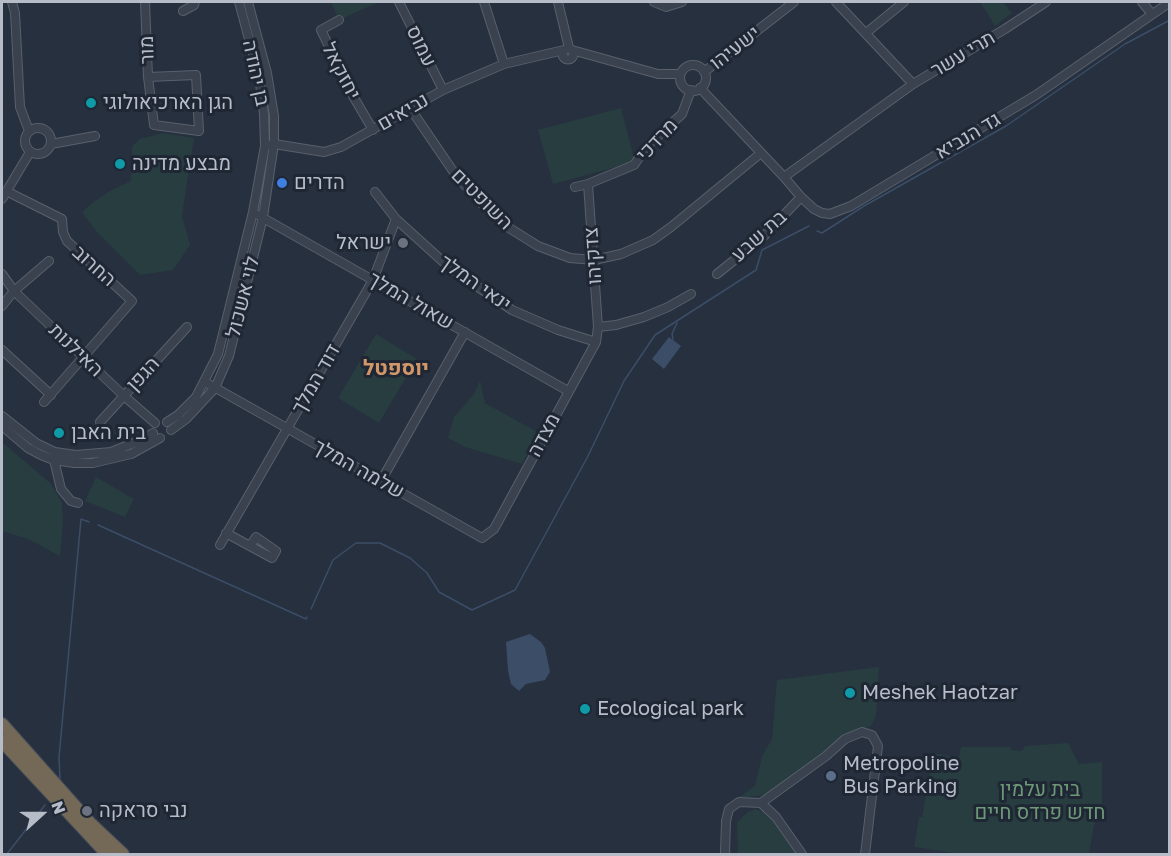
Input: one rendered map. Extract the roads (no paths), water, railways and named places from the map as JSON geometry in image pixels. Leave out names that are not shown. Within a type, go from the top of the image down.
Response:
[{"type":"highway","points":[[2,724],[89,822],[123,855]]},
{"type":"highway","points":[[2,741],[107,855]]},
{"type":"street","points":[[12,2],[15,13],[20,107],[29,131]]},
{"type":"street","points":[[15,13],[18,2]]},
{"type":"street","name":"מור","points":[[145,2],[148,77],[154,125],[199,131],[196,75],[148,77]]},
{"type":"street","points":[[183,11],[195,2]]},
{"type":"street","name":"בן יהודה","points":[[239,2],[259,76],[269,145]]},
{"type":"street","name":"בן יהודה","points":[[248,2],[267,73],[273,116],[269,145]]},
{"type":"street","name":"עמוס","points":[[399,2],[443,90]]},
{"type":"street","points":[[484,2],[504,64]]},
{"type":"street","points":[[558,2],[569,53]]},
{"type":"street","points":[[654,2],[666,6],[682,2]]},
{"type":"street","name":"ישעיהו","points":[[705,72],[794,2]]},
{"type":"street","name":"תרי עשר","points":[[836,2],[914,84],[1046,2]]},
{"type":"street","points":[[866,33],[904,2]]},
{"type":"street","points":[[1142,2],[1151,13],[1170,2]]},
{"type":"street","name":"גד הנביא","points":[[784,177],[801,197],[822,213],[830,214],[851,206],[1036,95],[1151,13]]},
{"type":"street","name":"יחזקאל","points":[[339,20],[321,30],[353,96],[373,130]]},
{"type":"street","name":"נביאים","points":[[269,145],[324,152],[341,147],[443,90],[504,64],[541,56],[569,53],[597,56],[658,74],[680,74]]},
{"type":"street","points":[[696,89],[705,80],[705,72],[698,66],[686,66],[680,74],[682,84],[696,89],[784,177],[914,84]]},
{"type":"street","name":"מרדכי","points":[[575,187],[634,165],[647,146],[682,114],[696,89]]},
{"type":"street","name":"השופטים","points":[[410,108],[455,174],[480,202],[506,226],[538,246],[570,258],[594,260],[621,254],[653,240],[761,153]]},
{"type":"street","points":[[39,128],[44,129],[50,135],[51,144],[42,154],[34,154],[30,152],[24,141],[29,131],[39,128]]},
{"type":"street","points":[[51,144],[95,136]]},
{"type":"street","name":"לוי אשכול","points":[[169,426],[196,397],[218,354],[269,145]]},
{"type":"street","name":"לוי אשכול","points":[[169,426],[186,419],[215,388],[229,356],[263,217],[269,145]]},
{"type":"street","points":[[4,195],[30,152]]},
{"type":"street","name":"צדקיהו","points":[[588,184],[598,327]]},
{"type":"street","name":"ינאי המלך","points":[[375,192],[396,219],[450,268],[512,310],[558,330],[596,342]]},
{"type":"street","name":"החרוב","points":[[4,195],[62,219],[63,232],[67,241],[132,301],[83,357]]},
{"type":"street","name":"בת שבע","points":[[717,274],[764,236],[801,197]]},
{"type":"street","name":"שאול המלך","points":[[253,212],[568,391]]},
{"type":"street","name":"דוד המלך","points":[[220,545],[374,280],[396,219]]},
{"type":"street","points":[[2,306],[14,291],[50,261]]},
{"type":"street","name":"האילנות","points":[[2,273],[14,291],[155,423]]},
{"type":"street","points":[[598,327],[616,325],[644,317],[691,294]]},
{"type":"street","name":"הגפן","points":[[100,422],[187,327]]},
{"type":"street","name":"מצדה","points":[[482,538],[494,529],[596,342],[598,327]]},
{"type":"street","points":[[381,481],[465,332]]},
{"type":"street","points":[[2,350],[51,395]]},
{"type":"street","points":[[45,402],[83,357]]},
{"type":"street","name":"שלמה המלך","points":[[205,382],[482,538]]},
{"type":"street","points":[[2,416],[36,443],[55,452],[76,455],[111,452],[156,435],[166,438],[169,426],[162,420],[155,423],[156,435]]},
{"type":"street","points":[[2,426],[28,448],[54,460],[83,463],[104,461],[131,454],[156,435]]},
{"type":"street","points":[[54,460],[61,489],[71,501],[78,503]]},
{"type":"street","points":[[226,533],[250,546]]},
{"type":"street","points":[[725,855],[726,821],[729,809],[739,802],[761,803],[826,756],[844,739],[862,732],[870,734],[877,742],[878,752],[865,855]]},
{"type":"street","points":[[770,797],[770,811]]},
{"type":"street","points":[[761,803],[776,817],[802,855]]},
{"type":"water","points":[[669,337],[681,346],[664,369],[652,359]]},
{"type":"water","points":[[530,634],[545,648],[550,672],[545,680],[526,684],[519,691],[511,684],[506,642]]},
{"type":"waterway","points":[[817,231],[822,233],[864,206],[1006,126],[1125,44],[1170,20]]},
{"type":"waterway","points":[[311,609],[333,560],[356,543],[380,543],[410,558],[427,573],[439,592],[472,610],[515,590],[588,456],[624,381],[655,335],[756,270],[762,250],[809,226]]},
{"type":"waterway","points":[[673,339],[672,334],[677,323]]},
{"type":"waterway","points":[[60,781],[59,757],[81,519],[89,522]]},
{"type":"waterway","points":[[98,525],[306,619],[307,617]]},
{"type":"waterway","points":[[7,854],[45,805]]},
{"type":"place","name":"הגן הארכיאולוגי","points":[[91,103]]},
{"type":"place","name":"מבצע מדינה","points":[[120,164]]},
{"type":"place","name":"הדרים","points":[[282,183]]},
{"type":"place","name":"ישראל","points":[[403,243]]},
{"type":"place","name":"בית האבן","points":[[59,433]]},
{"type":"place","name":"Meshek Haotzar","points":[[850,693]]},
{"type":"place","name":"Ecological park","points":[[585,709]]},
{"type":"place","name":"Metropoline Bus Parking","points":[[831,776]]},
{"type":"place","name":"נבי סראקה","points":[[87,811]]},
{"type":"district","name":"יוספטל","points":[[396,368]]},
{"type":"park label","name":"בית עלמין חדש פרדס חיים","points":[[1040,802]]}]
